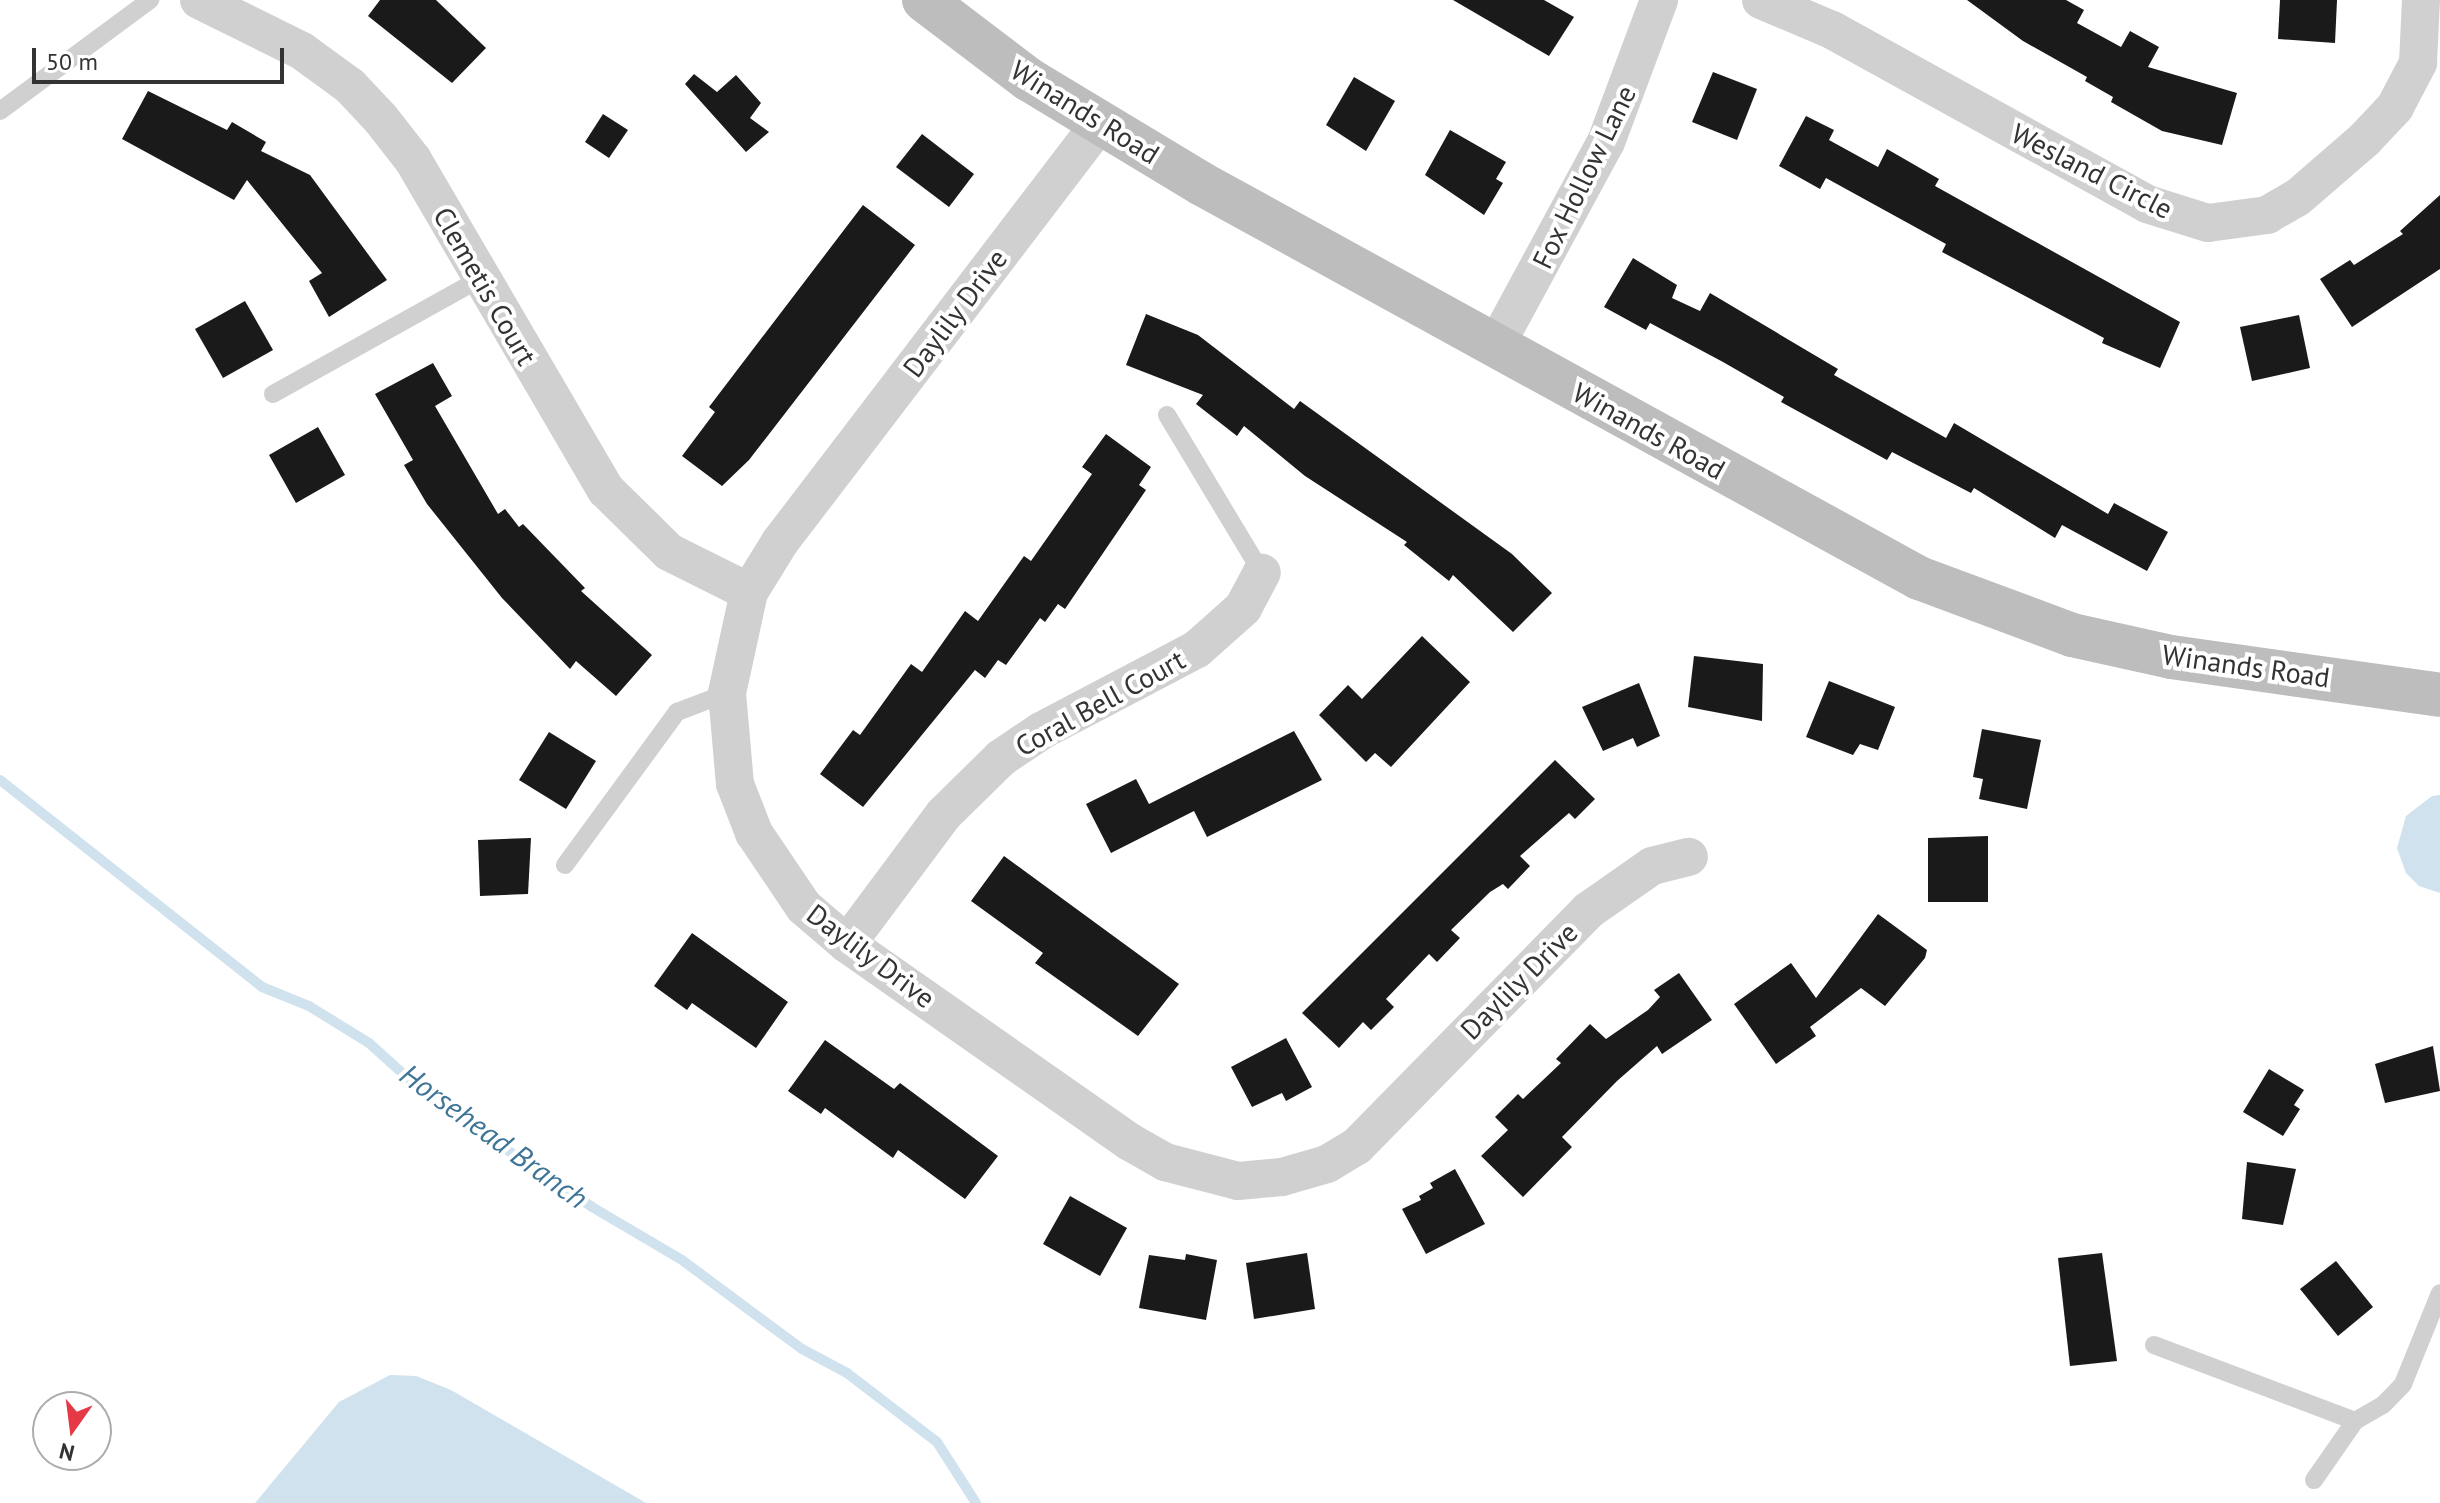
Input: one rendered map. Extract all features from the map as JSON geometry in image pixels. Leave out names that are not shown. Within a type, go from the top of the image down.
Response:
[{"type":"street","name":"Clemetis Court","points":[[199,0],[302,51],[350,86],[413,160],[606,490],[669,552],[749,592]]},
{"type":"street","name":"Winands Road","points":[[924,0],[1028,79],[1100,123],[1495,347],[1919,578],[1991,608],[2072,635],[2171,657],[2440,695]]},
{"type":"street","name":"Fox Hollow Lane","points":[[1495,347],[1606,142],[1659,0]]},
{"type":"street","name":"Wesland Circle","points":[[1761,0],[1832,30],[2147,204],[2208,223],[2238,223],[2277,209],[2365,139],[2395,107],[2418,63],[2421,0]]},
{"type":"street","name":"Daylily Drive","points":[[1100,123],[780,542],[749,592],[727,693],[735,784],[754,833],[804,907],[847,944],[1165,1162],[1238,1181],[1282,1177],[1327,1164],[1357,1146],[1589,910],[1652,866],[1689,857]]},
{"type":"street","name":"Coral Bell Court","points":[[847,944],[944,814],[1001,758],[1041,731],[1197,649],[1243,608],[1262,573]]},
{"type":"lane","points":[[0,111],[150,0]]},
{"type":"lane","points":[[273,394],[481,278]]},
{"type":"lane","points":[[1167,415],[1262,573]]},
{"type":"lane","points":[[565,865],[677,712],[727,693]]},
{"type":"lane","points":[[2314,1480],[2355,1421],[2383,1405],[2403,1384],[2440,1293]]},
{"type":"lane","points":[[2154,1345],[2355,1421]]},
{"type":"water","points":[[2440,795],[2440,893],[2419,886],[2406,873],[2397,848],[2406,816],[2432,796]]},
{"type":"water","points":[[390,1375],[416,1376],[451,1390],[646,1503],[255,1503],[339,1402]]},
{"type":"building","points":[[380,0],[436,0],[486,48],[452,83],[368,16]]},
{"type":"building","points":[[1453,0],[1544,0],[1574,17],[1549,56]]},
{"type":"building","points":[[1967,0],[2066,0],[2084,10],[2077,23],[2121,47],[2130,31],[2159,47],[2148,67],[2237,93],[2222,145],[2162,131],[2111,102],[2113,97],[2085,81],[2087,77],[2023,41]]},
{"type":"building","points":[[2280,0],[2337,0],[2335,43],[2278,39]]},
{"type":"building","points":[[1713,72],[1757,89],[1737,140],[1692,122]]},
{"type":"building","points":[[694,74],[717,92],[736,75],[761,103],[750,118],[769,132],[746,152],[685,84]]},
{"type":"building","points":[[1354,77],[1395,101],[1366,151],[1326,125]]},
{"type":"building","points":[[148,91],[227,130],[232,122],[266,142],[261,151],[310,175],[387,280],[329,317],[309,281],[322,273],[247,180],[234,200],[122,139]]},
{"type":"building","points":[[603,114],[628,130],[609,158],[585,142]]},
{"type":"building","points":[[1806,116],[1834,130],[1829,140],[1878,167],[1887,149],[1939,179],[1935,186],[2180,322],[2160,368],[2102,343],[2104,338],[1942,252],[1946,244],[1826,178],[1820,189],[1779,166]]},
{"type":"building","points":[[1450,130],[1506,162],[1496,179],[1503,183],[1484,215],[1425,175]]},
{"type":"building","points":[[922,134],[974,174],[949,207],[896,167]]},
{"type":"building","points":[[2440,195],[2440,269],[2352,327],[2320,279],[2350,260],[2354,265],[2403,234],[2400,231]]},
{"type":"building","points":[[863,205],[915,245],[749,460],[722,486],[682,456],[715,412],[709,407]]},
{"type":"building","points":[[1633,258],[1677,285],[1672,298],[1700,311],[1710,293],[1838,369],[1834,375],[1946,438],[1954,423],[2108,514],[2114,503],[2168,532],[2147,571],[2062,525],[2055,538],[1974,488],[1971,493],[1892,452],[1887,460],[1781,402],[1784,397],[1723,362],[1650,323],[1646,330],[1604,307]]},
{"type":"building","points":[[245,301],[273,350],[223,378],[195,329]]},
{"type":"building","points":[[1146,314],[1198,335],[1294,409],[1300,401],[1512,554],[1552,593],[1513,632],[1453,575],[1449,581],[1404,545],[1407,542],[1305,476],[1244,426],[1237,436],[1196,404],[1203,395],[1126,365]]},
{"type":"building","points":[[2299,315],[2310,368],[2252,381],[2240,327]]},
{"type":"building","points":[[433,363],[452,396],[435,406],[498,514],[505,509],[519,527],[523,524],[585,588],[581,591],[652,655],[616,696],[576,661],[570,669],[502,598],[427,504],[404,465],[413,460],[375,394]]},
{"type":"building","points":[[318,427],[345,475],[296,503],[269,455]]},
{"type":"building","points":[[1106,434],[1151,467],[1139,485],[1146,490],[1065,609],[1058,604],[1045,622],[1040,618],[1006,665],[998,660],[985,678],[975,670],[863,807],[820,774],[853,730],[860,735],[911,664],[922,672],[965,611],[978,621],[1024,556],[1031,561],[1092,474],[1082,467]]},
{"type":"building","points":[[1422,636],[1470,682],[1391,767],[1375,753],[1366,762],[1319,715],[1348,685],[1362,699]]},
{"type":"building","points":[[1694,656],[1763,664],[1762,721],[1688,707]]},
{"type":"building","points":[[1829,681],[1895,707],[1878,750],[1860,744],[1853,755],[1806,737]]},
{"type":"building","points":[[1639,683],[1660,736],[1637,747],[1633,738],[1603,751],[1582,707]]},
{"type":"building","points":[[1982,729],[2041,740],[2027,809],[1979,799],[1983,779],[1973,777]]},
{"type":"building","points":[[1294,731],[1322,780],[1207,837],[1194,811],[1111,853],[1086,804],[1136,779],[1149,804]]},
{"type":"building","points":[[549,732],[596,761],[566,809],[519,780]]},
{"type":"building","points":[[1555,760],[1595,799],[1575,819],[1569,813],[1520,856],[1530,866],[1508,889],[1503,884],[1490,892],[1451,930],[1460,938],[1437,962],[1429,954],[1386,999],[1394,1007],[1371,1030],[1363,1022],[1339,1048],[1302,1013]]},
{"type":"building","points":[[1988,836],[1988,902],[1928,902],[1928,838]]},
{"type":"building","points":[[531,838],[528,894],[480,896],[478,840]]},
{"type":"building","points":[[1004,856],[1179,984],[1138,1036],[1035,963],[1043,953],[971,901]]},
{"type":"building","points":[[1878,914],[1927,950],[1925,958],[1885,1006],[1861,988],[1810,1027],[1816,1036],[1776,1064],[1734,1004],[1791,963],[1816,998]]},
{"type":"building","points":[[692,933],[788,1002],[756,1048],[692,1003],[687,1010],[654,986]]},
{"type":"building","points":[[1679,973],[1712,1020],[1662,1054],[1657,1046],[1617,1081],[1562,1137],[1572,1147],[1523,1197],[1481,1156],[1508,1130],[1495,1117],[1518,1094],[1523,1099],[1561,1063],[1556,1059],[1590,1024],[1606,1039],[1648,1010],[1660,997],[1654,990]]},
{"type":"building","points":[[1286,1038],[1312,1087],[1286,1101],[1282,1093],[1252,1107],[1231,1067]]},
{"type":"building","points":[[825,1040],[894,1089],[900,1083],[998,1156],[965,1199],[898,1150],[893,1158],[825,1108],[821,1114],[788,1091]]},
{"type":"building","points":[[2433,1046],[2440,1091],[2385,1103],[2375,1064]]},
{"type":"building","points":[[2269,1069],[2304,1090],[2294,1105],[2300,1109],[2283,1136],[2243,1112]]},
{"type":"building","points":[[2247,1162],[2296,1169],[2283,1225],[2242,1219]]},
{"type":"building","points":[[1455,1169],[1485,1224],[1426,1254],[1402,1209],[1421,1200],[1419,1196],[1433,1188],[1430,1183]]},
{"type":"building","points":[[1070,1196],[1127,1228],[1100,1276],[1043,1244]]},
{"type":"building","points":[[1307,1253],[1315,1309],[1254,1319],[1246,1263]]},
{"type":"building","points":[[2102,1253],[2117,1361],[2070,1366],[2058,1258]]},
{"type":"building","points":[[1186,1254],[1217,1260],[1206,1320],[1139,1308],[1149,1255],[1185,1260]]},
{"type":"building","points":[[2336,1261],[2373,1307],[2338,1336],[2300,1289]]},
{"type":"waterway","name":"Horsehead Branch","points":[[0,780],[262,987],[309,1006],[369,1043],[430,1098],[592,1207],[682,1260],[802,1349],[847,1373],[937,1442],[976,1503]]}]
